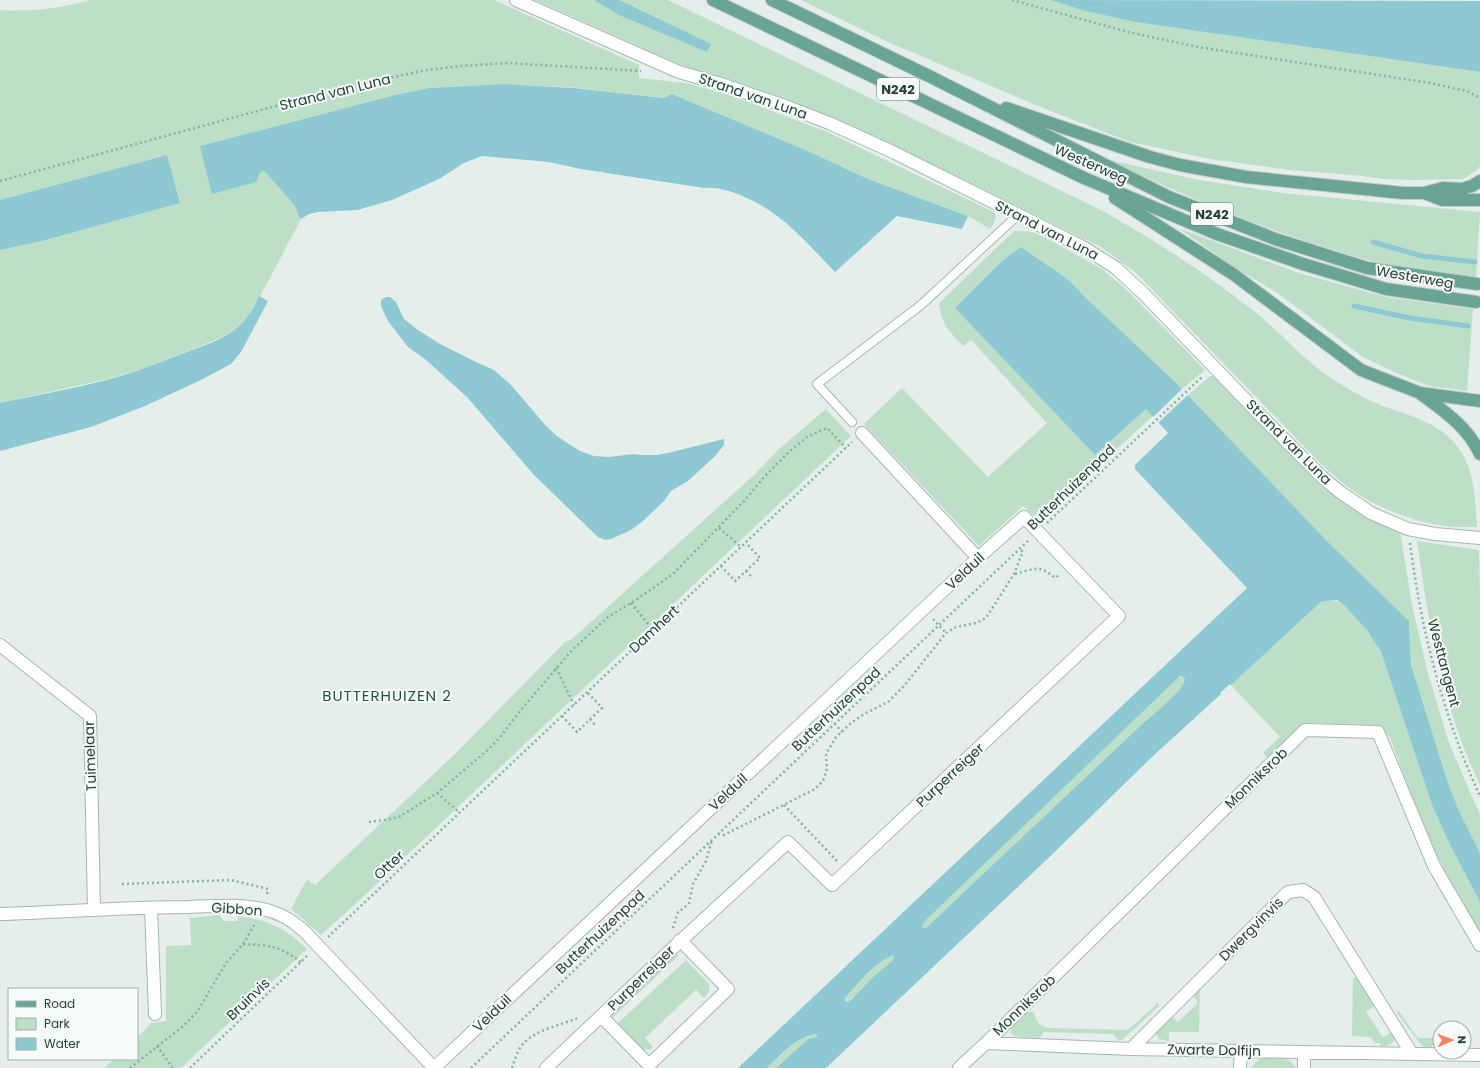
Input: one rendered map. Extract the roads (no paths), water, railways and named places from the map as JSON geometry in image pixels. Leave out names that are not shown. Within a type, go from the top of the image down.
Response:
[{"type":"main road","name":"Westerweg","points":[[713,0],[1084,178],[1217,234],[1303,264],[1386,289],[1476,302]]},
{"type":"main road","name":"Westerweg","points":[[772,0],[964,93],[1169,197],[1274,239],[1367,268],[1478,284]]},
{"type":"main road","name":"N242","points":[[964,93],[1150,157],[1180,165],[1246,177],[1375,190],[1424,193],[1442,200],[1480,200]]},
{"type":"main road","points":[[1084,178],[1233,274],[1361,370],[1420,393],[1480,402]]},
{"type":"main road","name":"N242","points":[[1424,193],[1443,188],[1462,188],[1472,186],[1480,181]]},
{"type":"main road","points":[[1420,393],[1458,423],[1473,440],[1480,454]]},
{"type":"street","name":"Strand van Luna","points":[[516,0],[679,72],[721,84],[785,106],[830,124],[895,154],[1083,247],[1116,268],[1145,295],[1262,417],[1328,482],[1356,503],[1371,513],[1408,529],[1435,534],[1480,538]]},
{"type":"street","points":[[862,433],[978,558]]},
{"type":"street","name":"Velduil","points":[[434,1068],[978,558],[1024,517]]},
{"type":"street","name":"Purperreiger","points":[[546,1068],[680,940],[788,842],[832,886],[1119,616],[1024,517]]},
{"type":"street","name":"Tuimelaar","points":[[0,645],[90,716],[94,910]]},
{"type":"street","name":"Monniksrob","points":[[986,1043],[1305,730],[1378,732],[1434,866],[1480,945]]},
{"type":"street","name":"Dwergvinvis","points":[[1131,1048],[1288,892],[1303,890],[1314,897],[1412,1054]]},
{"type":"street","name":"Gibbon","points":[[0,914],[237,906],[264,909],[278,914],[297,924],[434,1068]]},
{"type":"street","points":[[151,908],[155,1014]]},
{"type":"street","name":"Purperreiger","points":[[601,1016],[649,1065],[728,988],[680,940]]},
{"type":"street","points":[[959,1068],[986,1043]]},
{"type":"street","name":"Zwarte Dolfijn","points":[[986,1043],[1240,1051],[1480,1055]]},
{"type":"street","points":[[1240,1051],[1240,1068]]},
{"type":"street","points":[[1304,1052],[1304,1068]]},
{"type":"lane","points":[[852,422],[817,384],[920,305],[1018,215]]},
{"type":"water","points":[[594,0],[619,0],[711,44],[707,52],[619,15]]},
{"type":"water","points":[[1050,0],[1480,1],[1480,72],[1135,22],[1085,11]]},
{"type":"water","points":[[505,84],[574,88],[664,98],[672,94],[810,152],[868,179],[968,216],[962,229],[897,216],[835,272],[803,238],[780,218],[768,209],[740,195],[718,188],[704,188],[581,169],[549,162],[482,156],[464,163],[439,179],[392,200],[357,210],[318,212],[309,214],[301,219],[294,205],[264,171],[260,172],[256,182],[212,194],[200,146],[395,95],[429,88]]},
{"type":"water","points":[[167,155],[180,203],[42,241],[0,250],[0,200]]},
{"type":"water","points":[[1021,247],[1069,280],[1176,383],[1325,539],[1409,621],[1411,665],[1448,783],[1459,811],[1480,853],[1480,902],[1450,845],[1432,805],[1381,652],[1368,631],[1344,605],[1337,600],[1321,602],[1153,756],[1039,867],[826,1068],[776,1068],[808,1039],[817,1037],[816,1034],[795,1043],[783,1052],[767,1068],[738,1068],[1247,588],[1135,469],[1135,465],[1168,433],[1146,409],[1095,455],[955,308],[1003,260]],"holes":[[[1180,676],[1185,679],[1184,683],[1174,696],[1142,724],[926,928],[923,928],[922,926],[925,921]],[[894,955],[893,960],[871,979],[851,1000],[848,1002],[845,1001],[845,998],[873,968]]]},
{"type":"water","points":[[259,296],[268,301],[241,352],[231,364],[201,380],[145,406],[91,427],[0,451],[0,403],[125,375],[213,342],[229,334],[243,322],[251,312]]},
{"type":"water","points":[[386,297],[390,297],[396,302],[404,319],[418,330],[440,344],[494,370],[511,385],[546,426],[558,437],[580,451],[594,456],[609,457],[633,454],[657,455],[724,439],[724,445],[715,456],[688,481],[671,491],[664,501],[631,530],[611,539],[605,540],[598,537],[534,475],[467,397],[425,359],[408,347],[388,321],[381,306],[381,300]]},
{"type":"waterway","points":[[1373,242],[1422,256],[1475,262]]},
{"type":"waterway","points":[[1354,306],[1410,318],[1468,326]]},
{"type":"district","name":"BUTTERHUIZEN 2","points":[[387,695]]}]
